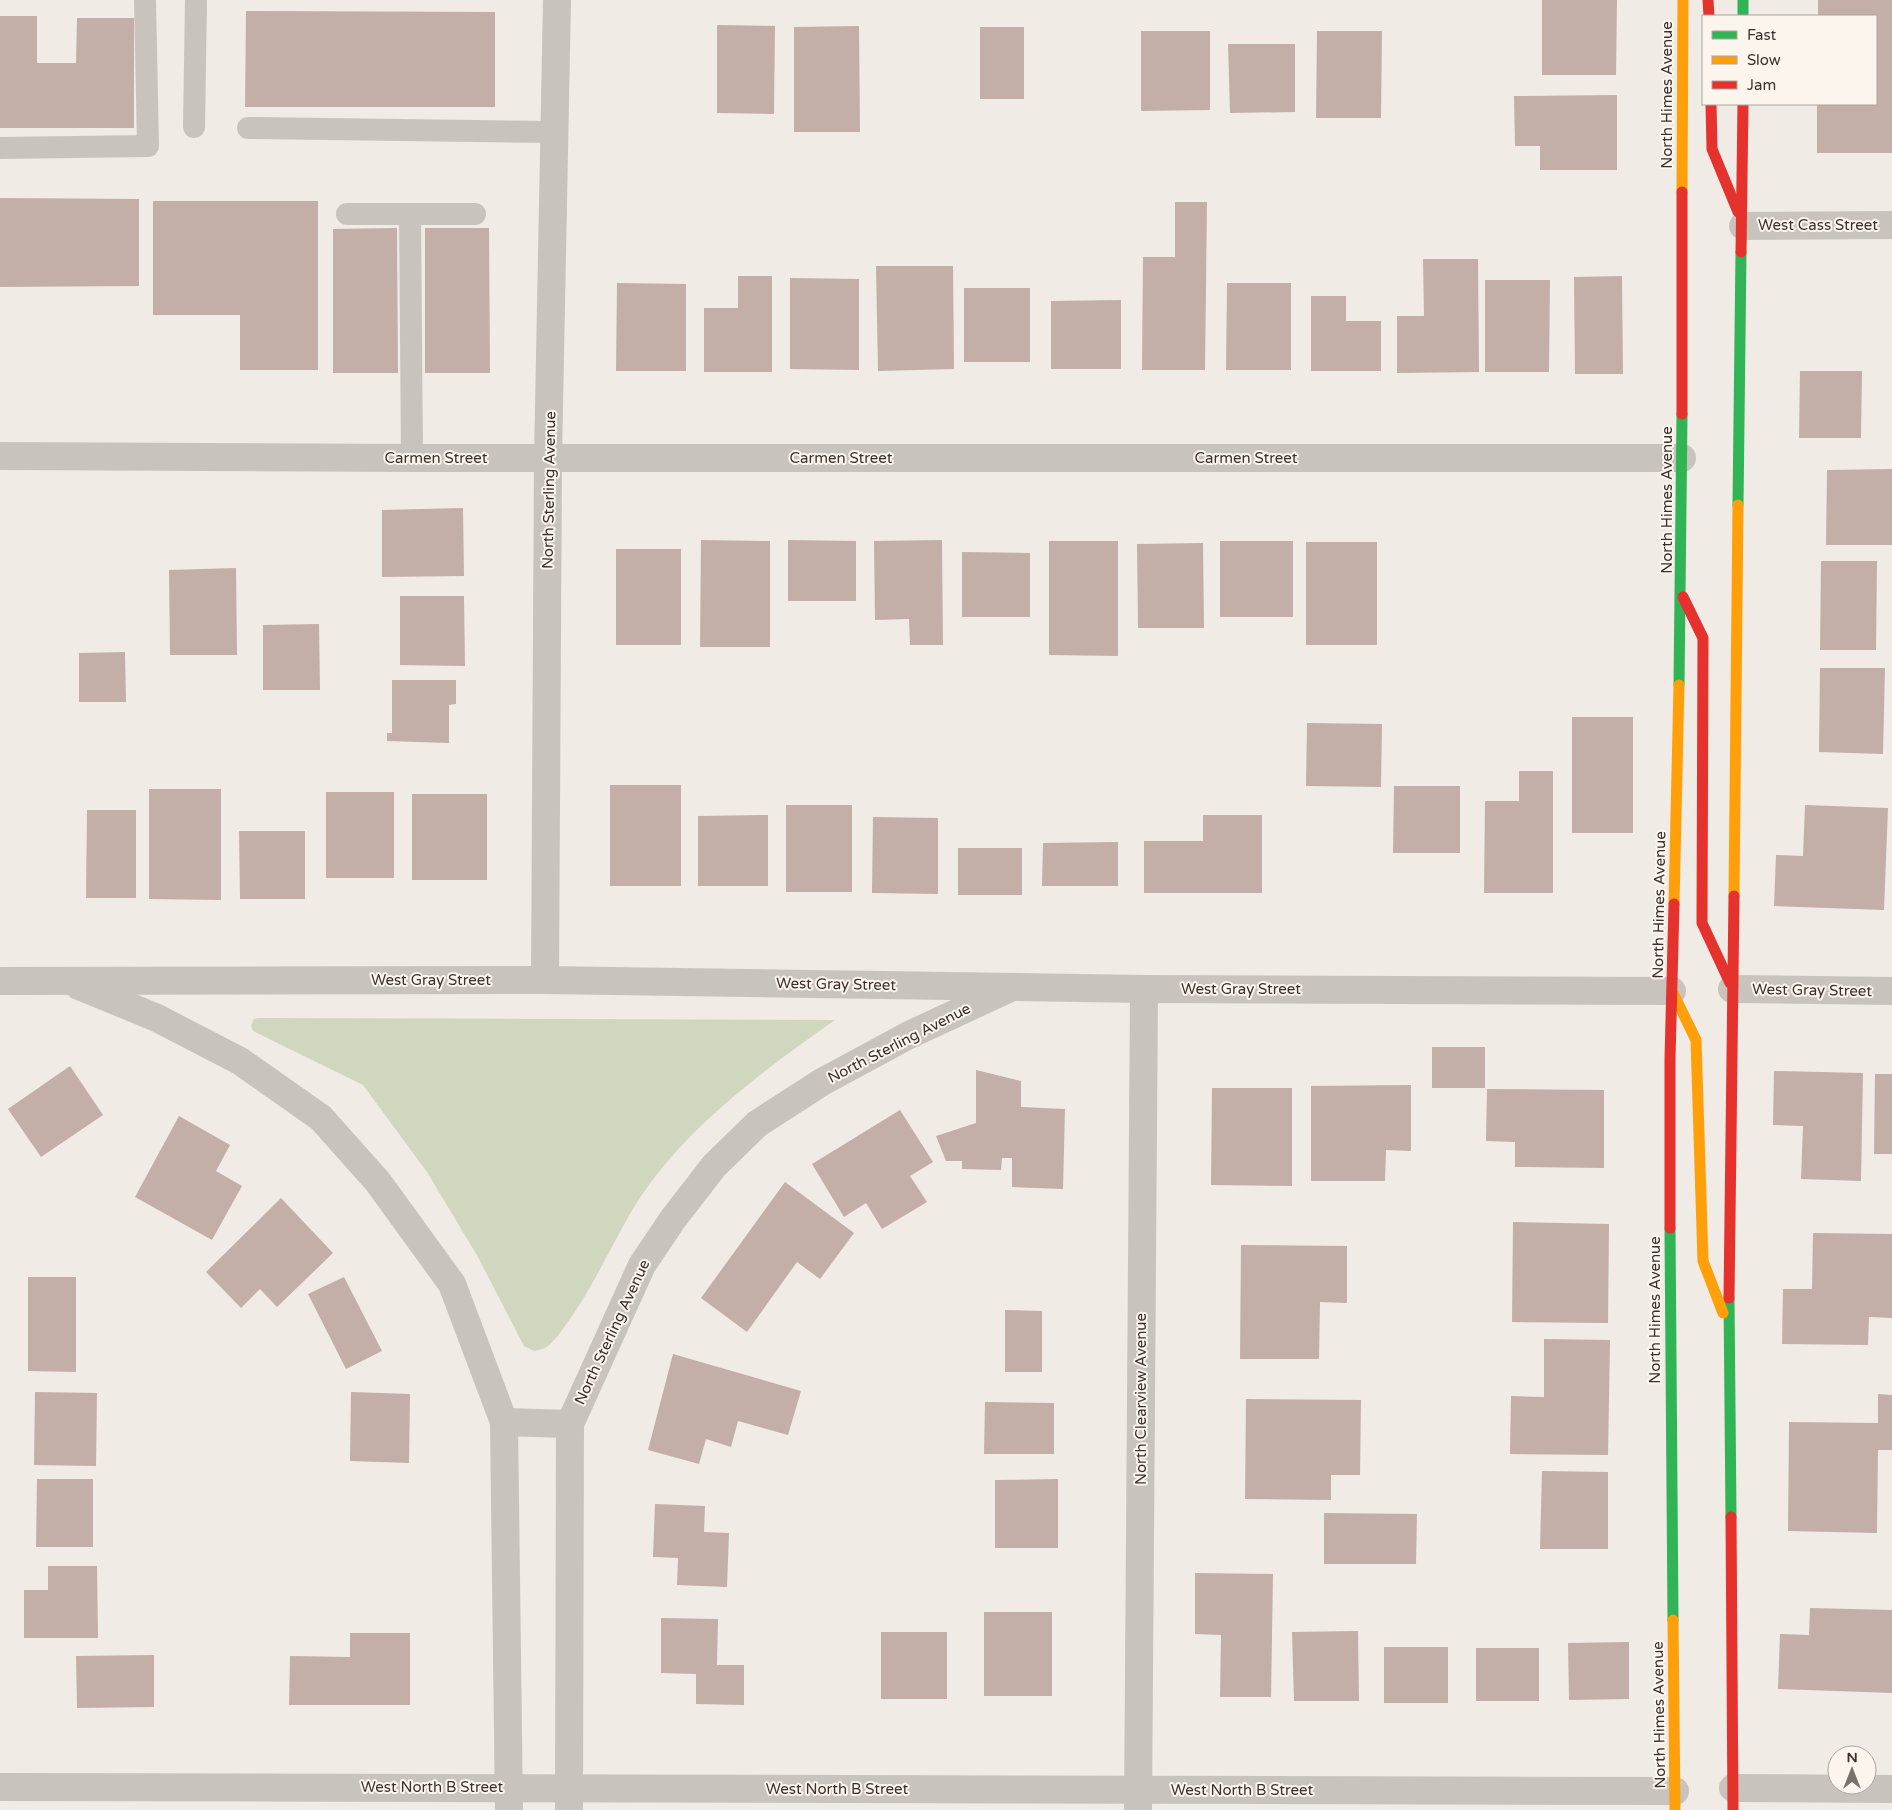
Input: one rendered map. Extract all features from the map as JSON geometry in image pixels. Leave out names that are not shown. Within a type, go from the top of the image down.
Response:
[{"type":"street","name":"North Sterling Avenue","points":[[546,980],[548,458],[558,0]]},
{"type":"street","name":"North Himes Avenue","points":[[1675,1800],[1670,1348],[1672,991],[1681,594],[1683,0]]},
{"type":"street","points":[[1708,0],[1710,15]]},
{"type":"street","points":[[1743,0],[1743,15]]},
{"type":"street","points":[[1711,105],[1712,149],[1743,226]]},
{"type":"street","points":[[1743,105],[1729,1327],[1733,1799],[1892,1789]]},
{"type":"street","name":"West Cass Street","points":[[1743,226],[1892,225]]},
{"type":"street","name":"Carmen Street","points":[[0,456],[412,458],[1682,458]]},
{"type":"street","points":[[1681,594],[1703,638],[1702,924],[1732,989]]},
{"type":"street","name":"West Gray Street","points":[[0,981],[546,980],[1144,989],[1672,991]]},
{"type":"street","points":[[66,981],[157,1018],[240,1061],[321,1118],[378,1182],[452,1284],[504,1422],[509,1799]]},
{"type":"street","name":"North Sterling Avenue","points":[[569,1799],[570,1424],[642,1265],[673,1219],[714,1166],[757,1124],[822,1082],[909,1035],[1014,987]]},
{"type":"street","name":"North Clearview Avenue","points":[[1138,1800],[1144,989]]},
{"type":"street","name":"West Gray Street","points":[[1732,989],[1892,992]]},
{"type":"street","points":[[1672,991],[1696,1040],[1703,1261],[1729,1327]]},
{"type":"street","points":[[504,1422],[570,1424]]},
{"type":"street","name":"West North B Street","points":[[0,1787],[509,1799],[1675,1800]]},
{"type":"lane","points":[[0,148],[148,146],[145,0]]},
{"type":"lane","points":[[194,127],[196,0]]},
{"type":"lane","points":[[248,128],[556,132]]},
{"type":"lane","points":[[347,214],[475,214]]},
{"type":"lane","points":[[410,214],[412,458]]},
{"type":"green space","points":[[254,1019],[835,1020],[778,1061],[722,1106],[671,1157],[649,1185],[630,1214],[591,1285],[565,1326],[548,1346],[534,1351],[524,1346],[478,1257],[427,1172],[363,1085],[253,1031],[251,1025]]},
{"type":"building","points":[[1542,0],[1617,0],[1616,75],[1542,75]]},
{"type":"building","points":[[1818,0],[1892,0],[1892,153],[1817,153],[1817,105],[1877,105],[1877,15],[1818,15]]},
{"type":"building","points":[[246,11],[495,12],[495,107],[245,107]]},
{"type":"building","points":[[0,16],[37,16],[37,63],[76,63],[77,18],[134,18],[134,128],[0,128]]},
{"type":"building","points":[[717,25],[775,26],[774,114],[717,113]]},
{"type":"building","points":[[859,26],[860,132],[794,132],[794,27]]},
{"type":"building","points":[[980,27],[1024,27],[1024,99],[980,99]]},
{"type":"building","points":[[1141,31],[1210,31],[1210,110],[1141,111]]},
{"type":"building","points":[[1317,31],[1382,31],[1381,118],[1316,118]]},
{"type":"building","points":[[1228,44],[1295,44],[1295,112],[1230,113]]},
{"type":"building","points":[[1617,95],[1617,170],[1540,170],[1540,146],[1515,146],[1514,96]]},
{"type":"building","points":[[0,198],[139,199],[139,286],[0,287]]},
{"type":"building","points":[[153,201],[318,201],[318,370],[240,370],[240,315],[153,315]]},
{"type":"building","points":[[1175,202],[1207,202],[1205,370],[1142,370],[1143,257],[1175,257]]},
{"type":"building","points":[[397,228],[398,373],[333,373],[333,229]]},
{"type":"building","points":[[425,228],[489,228],[490,373],[425,373]]},
{"type":"building","points":[[1423,259],[1478,259],[1479,372],[1397,373],[1397,316],[1424,316]]},
{"type":"building","points":[[876,266],[953,266],[954,369],[878,371]]},
{"type":"building","points":[[738,276],[772,276],[772,372],[704,372],[704,308],[738,308]]},
{"type":"building","points":[[1622,276],[1623,374],[1575,374],[1574,277]]},
{"type":"building","points":[[790,278],[859,279],[859,370],[790,369]]},
{"type":"building","points":[[1485,280],[1550,280],[1549,372],[1485,372]]},
{"type":"building","points":[[617,283],[686,284],[686,371],[616,371]]},
{"type":"building","points":[[1227,283],[1291,283],[1291,370],[1226,370]]},
{"type":"building","points":[[964,288],[1030,288],[1030,362],[964,362]]},
{"type":"building","points":[[1311,296],[1346,296],[1346,321],[1381,321],[1381,371],[1311,371]]},
{"type":"building","points":[[1121,300],[1121,369],[1051,369],[1051,301]]},
{"type":"building","points":[[1800,371],[1862,371],[1861,438],[1799,438]]},
{"type":"building","points":[[1892,469],[1892,545],[1826,545],[1827,470]]},
{"type":"building","points":[[463,508],[464,576],[382,577],[382,510]]},
{"type":"building","points":[[701,540],[770,541],[770,647],[700,647]]},
{"type":"building","points":[[788,540],[856,541],[856,601],[788,601]]},
{"type":"building","points":[[942,540],[943,645],[910,645],[909,619],[875,620],[874,541]]},
{"type":"building","points":[[1049,541],[1118,541],[1118,656],[1049,655]]},
{"type":"building","points":[[1220,541],[1293,541],[1293,617],[1220,617]]},
{"type":"building","points":[[1306,542],[1377,542],[1377,645],[1306,645]]},
{"type":"building","points":[[1203,543],[1204,628],[1138,628],[1137,544]]},
{"type":"building","points":[[616,549],[681,549],[681,645],[616,645]]},
{"type":"building","points":[[962,552],[1030,553],[1030,617],[962,617]]},
{"type":"building","points":[[1821,561],[1877,561],[1876,650],[1820,650]]},
{"type":"building","points":[[236,568],[237,655],[170,655],[169,570]]},
{"type":"building","points":[[400,596],[464,596],[465,666],[400,665]]},
{"type":"building","points":[[319,624],[320,690],[263,690],[263,625]]},
{"type":"building","points":[[125,652],[126,702],[79,702],[79,653]]},
{"type":"building","points":[[1820,668],[1885,668],[1883,754],[1819,752]]},
{"type":"building","points":[[392,680],[456,680],[456,704],[449,705],[449,743],[387,741],[387,733],[392,733]]},
{"type":"building","points":[[1572,717],[1633,717],[1633,833],[1572,833]]},
{"type":"building","points":[[1307,723],[1382,724],[1381,787],[1306,786]]},
{"type":"building","points":[[1519,771],[1553,771],[1553,893],[1484,893],[1485,801],[1519,801]]},
{"type":"building","points":[[610,785],[681,785],[681,886],[610,886]]},
{"type":"building","points":[[1394,786],[1460,786],[1460,853],[1393,853]]},
{"type":"building","points":[[149,789],[221,789],[221,900],[149,899]]},
{"type":"building","points":[[326,792],[394,792],[394,878],[326,878]]},
{"type":"building","points":[[412,794],[487,794],[487,880],[412,880]]},
{"type":"building","points":[[786,805],[852,805],[852,892],[786,892]]},
{"type":"building","points":[[1805,805],[1888,808],[1884,910],[1774,906],[1776,855],[1803,856]]},
{"type":"building","points":[[87,810],[136,810],[136,898],[86,898]]},
{"type":"building","points":[[768,815],[768,886],[698,886],[698,816]]},
{"type":"building","points":[[1203,815],[1262,815],[1262,893],[1144,893],[1144,841],[1203,841]]},
{"type":"building","points":[[873,817],[938,818],[938,894],[872,893]]},
{"type":"building","points":[[239,831],[305,831],[305,899],[240,899]]},
{"type":"building","points":[[1118,842],[1118,886],[1042,886],[1043,843]]},
{"type":"building","points":[[958,848],[1022,848],[1022,895],[958,895]]},
{"type":"building","points":[[1432,1047],[1485,1047],[1485,1088],[1432,1088]]},
{"type":"building","points":[[70,1066],[103,1115],[41,1157],[8,1109]]},
{"type":"building","points":[[976,1070],[1021,1081],[1021,1107],[1065,1109],[1063,1189],[1012,1187],[1012,1158],[1002,1158],[1001,1170],[962,1169],[962,1161],[946,1161],[936,1136],[976,1123]]},
{"type":"building","points":[[1774,1071],[1863,1073],[1861,1181],[1801,1179],[1803,1126],[1773,1125]]},
{"type":"building","points":[[1875,1074],[1892,1074],[1892,1154],[1874,1154]]},
{"type":"building","points":[[1411,1085],[1411,1151],[1386,1150],[1385,1181],[1311,1181],[1311,1086]]},
{"type":"building","points":[[1212,1088],[1292,1088],[1292,1186],[1211,1185]]},
{"type":"building","points":[[1487,1089],[1604,1090],[1604,1168],[1515,1167],[1515,1142],[1486,1141]]},
{"type":"building","points":[[900,1110],[933,1162],[910,1176],[927,1202],[882,1229],[866,1203],[844,1217],[812,1164]]},
{"type":"building","points":[[179,1116],[230,1145],[216,1171],[242,1186],[212,1240],[135,1197]]},
{"type":"building","points":[[785,1182],[854,1233],[820,1279],[797,1262],[747,1332],[701,1298]]},
{"type":"building","points":[[281,1198],[333,1253],[277,1307],[260,1289],[241,1308],[206,1272]]},
{"type":"building","points":[[1513,1222],[1609,1224],[1608,1323],[1512,1322]]},
{"type":"building","points":[[1813,1233],[1892,1234],[1892,1318],[1869,1317],[1868,1345],[1782,1344],[1783,1289],[1812,1289]]},
{"type":"building","points":[[1241,1245],[1347,1246],[1347,1303],[1320,1302],[1319,1359],[1240,1359]]},
{"type":"building","points":[[28,1277],[76,1277],[76,1372],[28,1371]]},
{"type":"building","points":[[344,1277],[382,1351],[346,1369],[308,1294]]},
{"type":"building","points":[[1005,1310],[1042,1311],[1042,1372],[1005,1372]]},
{"type":"building","points":[[1544,1339],[1610,1340],[1608,1455],[1510,1454],[1511,1396],[1544,1397]]},
{"type":"building","points":[[673,1354],[801,1391],[788,1435],[738,1421],[731,1447],[706,1439],[699,1464],[648,1450]]},
{"type":"building","points":[[35,1392],[97,1393],[96,1466],[34,1465]]},
{"type":"building","points":[[351,1392],[410,1394],[409,1463],[350,1461]]},
{"type":"building","points":[[1878,1394],[1892,1395],[1892,1450],[1878,1450],[1877,1533],[1788,1531],[1789,1422],[1878,1423]]},
{"type":"building","points":[[1246,1399],[1361,1400],[1360,1475],[1331,1475],[1331,1500],[1245,1499]]},
{"type":"building","points":[[985,1402],[1054,1403],[1054,1454],[984,1454]]},
{"type":"building","points":[[1542,1471],[1608,1472],[1608,1549],[1540,1549]]},
{"type":"building","points":[[37,1479],[93,1479],[93,1547],[36,1547]]},
{"type":"building","points":[[1058,1479],[1058,1548],[995,1548],[995,1480]]},
{"type":"building","points":[[655,1504],[705,1506],[704,1532],[729,1533],[727,1587],[677,1585],[678,1558],[653,1557]]},
{"type":"building","points":[[1324,1513],[1417,1514],[1416,1564],[1324,1564]]},
{"type":"building","points":[[48,1566],[97,1566],[98,1638],[24,1638],[24,1590],[48,1590]]},
{"type":"building","points":[[1195,1573],[1273,1574],[1271,1697],[1220,1697],[1221,1635],[1195,1634]]},
{"type":"building","points":[[1810,1608],[1892,1610],[1892,1693],[1778,1689],[1780,1634],[1809,1635]]},
{"type":"building","points":[[984,1612],[1052,1612],[1052,1696],[984,1696]]},
{"type":"building","points":[[661,1618],[718,1619],[717,1665],[744,1665],[744,1705],[696,1704],[696,1674],[661,1673]]},
{"type":"building","points":[[1358,1631],[1359,1701],[1294,1701],[1292,1632]]},
{"type":"building","points":[[881,1632],[947,1632],[947,1699],[881,1699]]},
{"type":"building","points":[[350,1633],[410,1633],[410,1705],[289,1705],[290,1656],[350,1657]]},
{"type":"building","points":[[1629,1642],[1629,1699],[1569,1700],[1568,1643]]},
{"type":"building","points":[[1384,1647],[1448,1647],[1448,1703],[1384,1703]]},
{"type":"building","points":[[1476,1648],[1539,1648],[1539,1701],[1476,1701]]},
{"type":"building","points":[[154,1655],[154,1707],[77,1708],[76,1656]]},
{"type":"traffic: fast","points":[[1743,0],[1743,15]]},
{"type":"traffic: fast","points":[[1738,505],[1741,252]]},
{"type":"traffic: fast","points":[[1679,685],[1682,414]]},
{"type":"traffic: fast","points":[[1670,1228],[1673,1620]]},
{"type":"traffic: fast","points":[[1729,1298],[1731,1517]]},
{"type":"traffic: slow","points":[[1682,192],[1683,0]]},
{"type":"traffic: slow","points":[[1734,896],[1738,505]]},
{"type":"traffic: slow","points":[[1674,904],[1679,685]]},
{"type":"traffic: slow","points":[[1674,995],[1696,1040],[1703,1261],[1723,1313]]},
{"type":"traffic: slow","points":[[1673,1620],[1675,1810]]},
{"type":"traffic: jam","points":[[1708,0],[1709,15]]},
{"type":"traffic: jam","points":[[1711,105],[1712,149],[1738,212]]},
{"type":"traffic: jam","points":[[1741,252],[1743,105]]},
{"type":"traffic: jam","points":[[1682,192],[1682,414]]},
{"type":"traffic: jam","points":[[1683,597],[1703,638],[1702,923],[1730,983]]},
{"type":"traffic: jam","points":[[1729,1298],[1734,896]]},
{"type":"traffic: jam","points":[[1670,1228],[1670,1059],[1674,904]]},
{"type":"traffic: jam","points":[[1731,1517],[1733,1810]]}]
